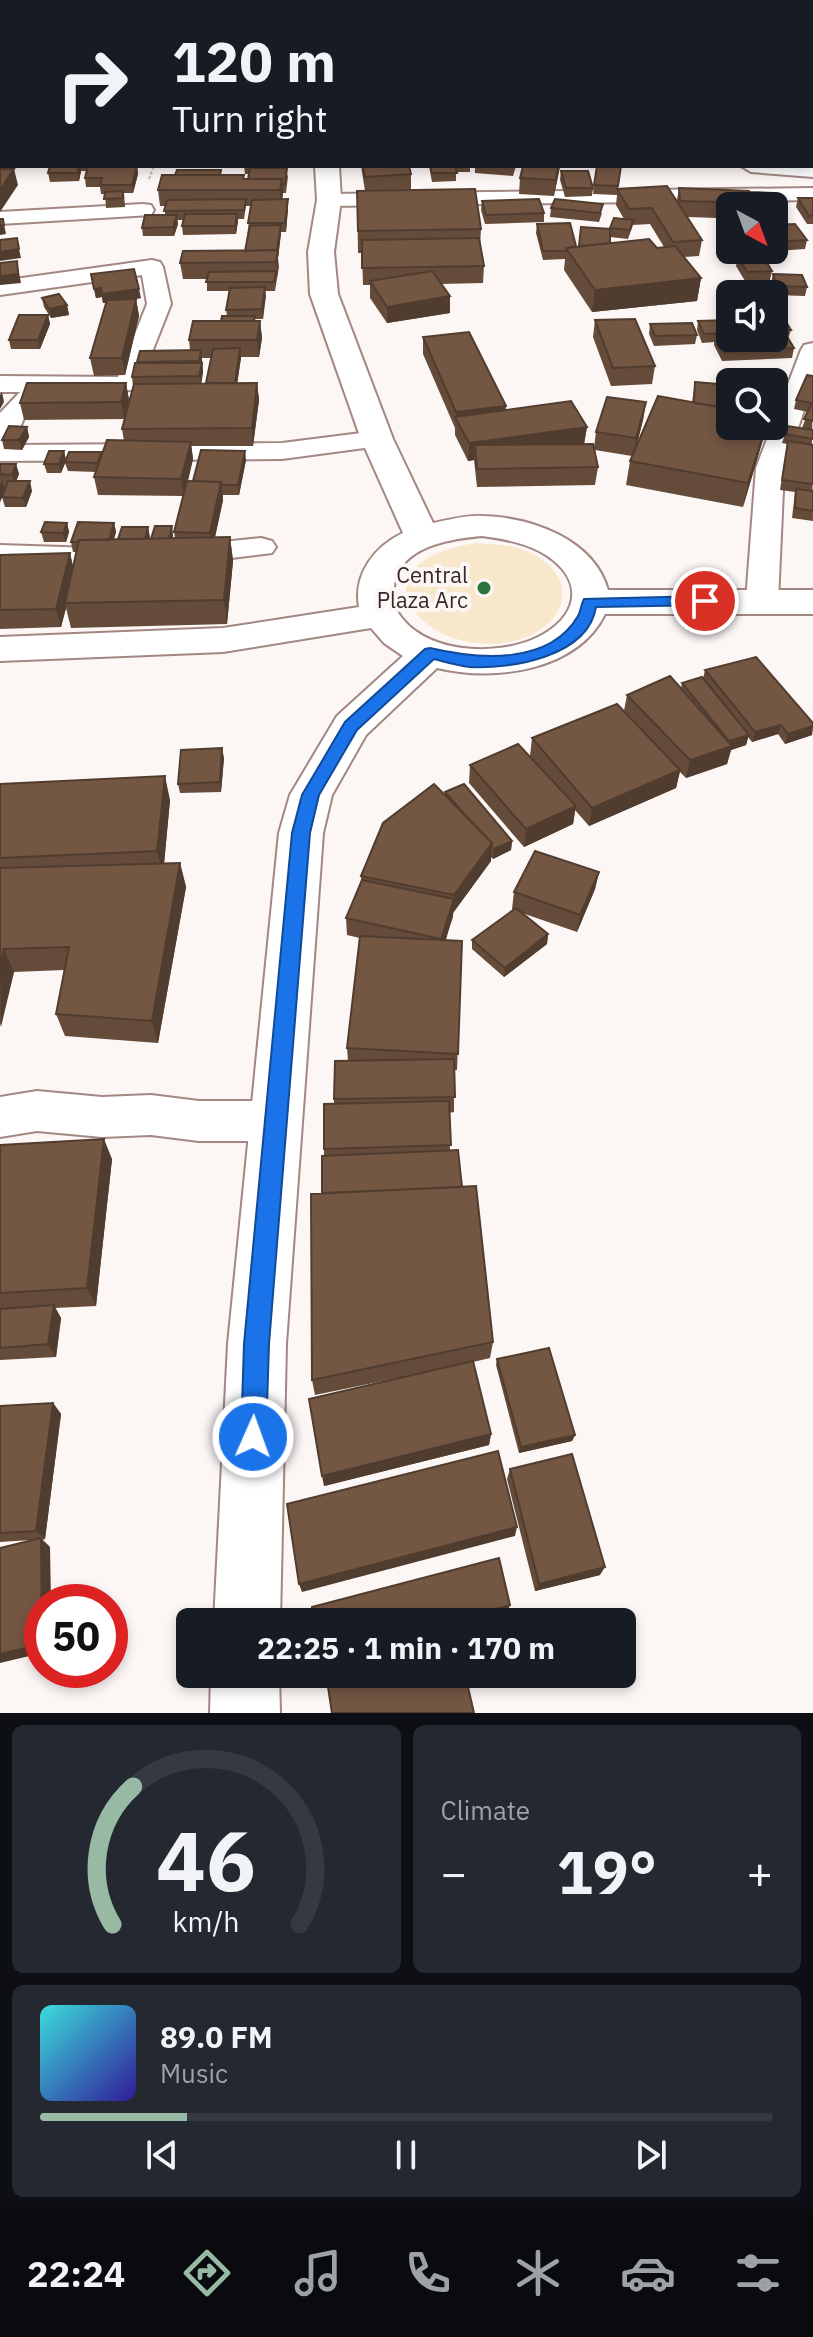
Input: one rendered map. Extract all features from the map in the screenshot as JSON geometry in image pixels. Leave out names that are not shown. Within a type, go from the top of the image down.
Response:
[{"type":"main road","points":[[327,168],[329,200],[321,252],[324,294],[377,439],[422,537]]},
{"type":"main road","points":[[482,526],[514,530],[543,539],[566,553],[583,571],[591,591],[589,602],[587,615],[571,636],[543,652],[506,661],[480,661],[430,653],[400,636],[381,615],[374,592],[381,569],[398,550],[422,537],[450,529],[482,526]]},
{"type":"main road","points":[[589,602],[813,602]]},
{"type":"main road","points":[[0,649],[223,640],[381,615]]},
{"type":"main road","points":[[248,1608],[257,1344],[301,833],[311,795],[351,726],[430,653]]},
{"type":"main road","points":[[245,1688],[245,1713]]},
{"type":"street","points":[[776,168],[813,171]]},
{"type":"street","points":[[329,200],[813,194]]},
{"type":"street","points":[[0,218],[143,210]]},
{"type":"street","points":[[0,288],[152,267],[159,304],[128,385],[0,384]]},
{"type":"street","points":[[762,601],[770,468],[813,350]]},
{"type":"street","points":[[0,443],[12,415],[41,385]]},
{"type":"street","points":[[0,453],[282,451],[377,439]]},
{"type":"street","points":[[0,554],[136,558],[233,552],[261,547]]},
{"type":"street","points":[[0,1117],[37,1111],[102,1117],[151,1115],[199,1121],[275,1121]]},
{"type":"shaded area","points":[[475,543],[521,549],[538,557],[554,571],[560,581],[562,601],[552,620],[533,634],[498,643],[465,641],[437,630],[416,614],[406,594],[411,573],[433,556]]},
{"type":"building","points":[[49,168],[78,168],[77,173],[48,173]]},
{"type":"building","points":[[88,168],[136,168],[132,185],[100,185],[102,178],[85,178]]},
{"type":"building","points":[[250,168],[287,168],[285,184],[282,184],[282,179],[248,179]]},
{"type":"building","points":[[363,168],[410,168],[411,174],[365,177]]},
{"type":"building","points":[[431,168],[456,168],[457,173],[432,173]]},
{"type":"building","points":[[522,168],[558,168],[556,180],[520,178]]},
{"type":"building","points":[[597,168],[621,168],[618,186],[594,185]]},
{"type":"building","points":[[0,169],[14,169],[0,190]]},
{"type":"building","points":[[177,170],[221,170],[220,175],[175,175]]},
{"type":"building","points":[[561,171],[588,171],[593,188],[566,188]]},
{"type":"building","points":[[162,175],[244,175],[243,179],[282,179],[280,190],[158,190]]},
{"type":"building","points":[[667,186],[702,240],[673,242],[652,208],[629,209],[617,189]]},
{"type":"building","points":[[679,188],[749,191],[716,192],[716,202],[680,201]]},
{"type":"building","points":[[475,189],[481,229],[358,231],[357,191]]},
{"type":"building","points":[[123,191],[123,198],[104,199],[105,192]]},
{"type":"building","points":[[798,198],[813,198],[813,215],[809,216]]},
{"type":"building","points":[[246,199],[244,210],[164,211],[167,200]]},
{"type":"building","points":[[288,199],[285,223],[248,223],[252,200]]},
{"type":"building","points":[[539,199],[544,213],[486,215],[482,201]]},
{"type":"building","points":[[555,199],[603,204],[600,213],[551,208]]},
{"type":"building","points":[[185,214],[237,214],[235,226],[182,226]]},
{"type":"building","points":[[145,215],[177,215],[173,227],[142,228]]},
{"type":"building","points":[[614,218],[633,220],[630,230],[610,228]]},
{"type":"building","points":[[570,223],[576,246],[566,248],[566,251],[543,251],[537,224]]},
{"type":"building","points":[[788,224],[795,224],[807,240],[788,241]]},
{"type":"building","points":[[281,225],[277,250],[245,251],[250,226]]},
{"type":"building","points":[[581,227],[610,229],[610,243],[579,246]]},
{"type":"building","points":[[17,238],[19,249],[0,252],[0,240]]},
{"type":"building","points":[[479,238],[484,266],[362,268],[362,240]]},
{"type":"building","points":[[649,239],[657,248],[675,246],[701,278],[595,290],[566,248]]},
{"type":"building","points":[[278,250],[276,262],[180,263],[183,251]]},
{"type":"building","points":[[17,261],[18,274],[0,276],[0,263]]},
{"type":"building","points":[[742,264],[768,264],[772,271],[747,272]]},
{"type":"building","points":[[134,269],[139,289],[102,294],[101,288],[94,289],[91,274]]},
{"type":"building","points":[[276,271],[274,282],[206,282],[209,272]]},
{"type":"building","points":[[432,271],[450,296],[387,307],[370,281]]},
{"type":"building","points":[[773,274],[802,275],[807,287],[788,286],[788,280],[775,280]]},
{"type":"building","points":[[265,287],[262,309],[226,310],[230,288]]},
{"type":"building","points":[[59,294],[67,305],[49,309],[42,298]]},
{"type":"building","points":[[136,299],[122,358],[90,358],[107,300]]},
{"type":"building","points":[[19,315],[48,315],[38,340],[9,340]]},
{"type":"building","points":[[222,316],[255,316],[254,321],[221,321]]},
{"type":"building","points":[[635,319],[655,366],[613,368],[595,320]]},
{"type":"building","points":[[716,320],[716,334],[704,334],[698,321]]},
{"type":"building","points":[[193,321],[260,321],[257,340],[189,340]]},
{"type":"building","points":[[692,323],[697,335],[655,336],[650,324]]},
{"type":"building","points":[[469,332],[506,406],[456,412],[423,337]]},
{"type":"building","points":[[240,348],[235,383],[206,383],[213,349]]},
{"type":"building","points":[[201,350],[199,361],[137,362],[140,351]]},
{"type":"building","points":[[135,363],[202,363],[199,376],[132,377]]},
{"type":"building","points":[[807,375],[813,376],[813,421],[804,419],[812,403],[796,400]]},
{"type":"building","points":[[695,382],[716,384],[716,407],[694,403]]},
{"type":"building","points":[[27,383],[126,383],[121,402],[20,403]]},
{"type":"building","points":[[257,383],[252,428],[122,429],[134,384]]},
{"type":"building","points":[[658,396],[716,406],[716,440],[762,440],[748,483],[630,461]]},
{"type":"building","points":[[607,397],[646,402],[636,438],[596,432]]},
{"type":"building","points":[[571,401],[587,427],[469,443],[455,417]]},
{"type":"building","points":[[9,426],[27,427],[19,440],[2,440]]},
{"type":"building","points":[[788,426],[813,430],[813,439],[788,435]]},
{"type":"building","points":[[107,440],[191,442],[181,479],[94,477]]},
{"type":"building","points":[[788,441],[813,445],[813,484],[782,480]]},
{"type":"building","points":[[593,444],[598,467],[477,469],[475,445]]},
{"type":"building","points":[[201,450],[245,451],[238,485],[193,481]]},
{"type":"building","points":[[49,451],[64,451],[59,464],[44,464]]},
{"type":"building","points":[[69,452],[101,452],[98,463],[65,462]]},
{"type":"building","points":[[0,464],[16,464],[12,475],[0,474]]},
{"type":"building","points":[[8,481],[30,481],[23,498],[2,497]]},
{"type":"building","points":[[187,481],[221,482],[210,533],[174,532]]},
{"type":"building","points":[[796,489],[813,491],[813,511],[795,508]]},
{"type":"building","points":[[45,522],[67,523],[63,533],[41,532]]},
{"type":"building","points":[[78,522],[114,523],[109,540],[71,542]]},
{"type":"building","points":[[155,526],[172,526],[169,538],[151,539]]},
{"type":"building","points":[[122,527],[148,527],[145,539],[118,539]]},
{"type":"building","points":[[230,537],[224,600],[65,603],[79,540]]},
{"type":"building","points":[[70,553],[56,609],[0,610],[0,555]]},
{"type":"building","points":[[756,657],[813,726],[788,734],[781,725],[755,732],[705,670]]},
{"type":"building","points":[[670,676],[732,746],[690,760],[627,695]]},
{"type":"building","points":[[702,677],[749,735],[729,741],[682,683]]},
{"type":"building","points":[[617,704],[680,770],[592,808],[532,738]]},
{"type":"building","points":[[518,744],[576,806],[526,829],[470,765]]},
{"type":"building","points":[[222,748],[220,782],[178,784],[181,750]]},
{"type":"building","points":[[165,776],[157,851],[0,858],[0,784]]},
{"type":"building","points":[[434,784],[492,843],[454,895],[361,876],[383,823]]},
{"type":"building","points":[[464,784],[512,841],[494,849],[445,792]]},
{"type":"building","points":[[535,851],[599,872],[580,915],[514,892]]},
{"type":"building","points":[[180,863],[152,1021],[56,1014],[69,947],[4,949],[0,965],[0,868]]},
{"type":"building","points":[[362,880],[454,899],[441,939],[346,918]]},
{"type":"building","points":[[516,908],[548,934],[505,968],[472,940]]},
{"type":"building","points":[[360,936],[462,941],[458,1054],[347,1048]]},
{"type":"building","points":[[454,1059],[455,1097],[334,1099],[335,1061]]},
{"type":"building","points":[[449,1101],[451,1145],[324,1149],[324,1104]]},
{"type":"building","points":[[104,1139],[87,1288],[0,1293],[0,1145]]},
{"type":"building","points":[[458,1150],[462,1187],[322,1193],[322,1156]]},
{"type":"building","points":[[476,1186],[493,1342],[312,1380],[311,1194]]},
{"type":"building","points":[[54,1305],[48,1344],[0,1348],[0,1309]]},
{"type":"building","points":[[549,1348],[575,1435],[521,1447],[497,1359]]},
{"type":"building","points":[[473,1361],[491,1434],[322,1476],[309,1399]]},
{"type":"building","points":[[53,1403],[36,1531],[0,1533],[0,1406]]},
{"type":"building","points":[[498,1451],[517,1527],[299,1584],[287,1504]]},
{"type":"building","points":[[572,1454],[605,1567],[539,1584],[510,1469]]},
{"type":"building","points":[[41,1538],[41,1584],[24,1584],[24,1648],[0,1654],[0,1548]]},
{"type":"building","points":[[499,1558],[510,1605],[499,1608],[312,1607]]},
{"type":"building","points":[[328,1688],[468,1688],[474,1713],[332,1713]]},
{"type":"place","name":"Central Plaza Arc","points":[[484,588]]},
{"type":"route","points":[[253,1437],[257,1344],[301,833],[311,795],[351,726],[430,653],[467,661],[506,661],[543,652],[571,636],[587,615],[589,602],[705,601]]}]
